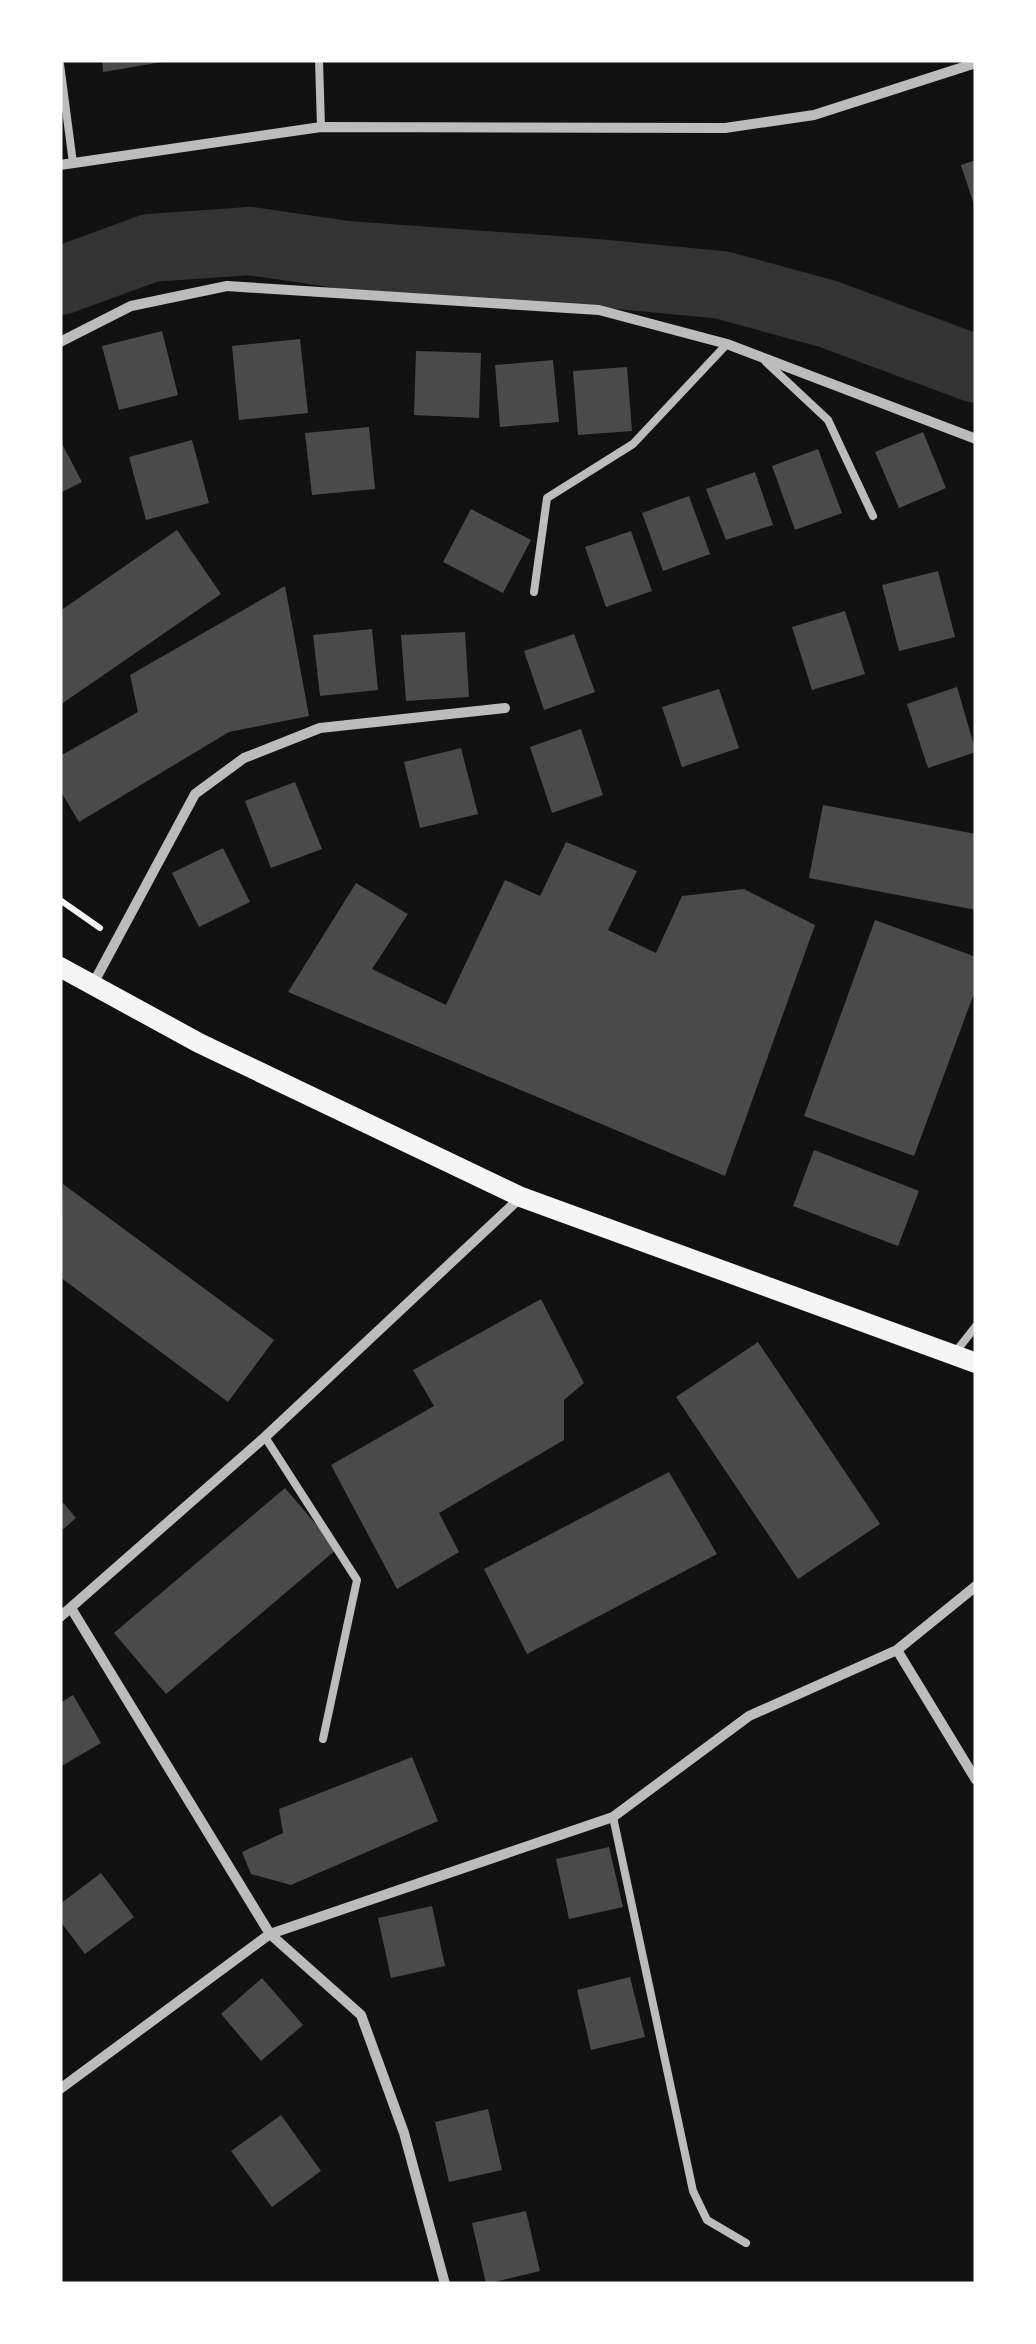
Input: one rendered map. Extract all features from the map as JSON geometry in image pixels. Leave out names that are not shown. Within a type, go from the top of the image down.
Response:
[{"type":"main road","points":[[60,967],[320,1103],[522,1196],[976,1362]]},
{"type":"street","points":[[60,165],[321,127],[725,128],[814,115],[976,63]]},
{"type":"street","points":[[60,342],[131,306],[227,286],[599,310],[728,344],[976,439]]},
{"type":"street","points":[[92,986],[195,794],[244,758],[320,728],[505,708]]},
{"type":"street","points":[[60,1617],[264,1437],[522,1196]]},
{"type":"street","points":[[60,2089],[270,1934],[613,1817],[749,1716],[897,1650],[976,1586]]},
{"type":"street","points":[[70,1608],[270,1934],[361,2015],[404,2133],[445,2284]]},
{"type":"street","points":[[897,1650],[976,1780]]},
{"type":"lane","points":[[319,60],[321,127]]},
{"type":"lane","points":[[60,64],[73,163]]},
{"type":"lane","points":[[534,592],[547,498],[634,444],[728,344]]},
{"type":"lane","points":[[761,357],[828,420],[873,516]]},
{"type":"lane","points":[[954,1354],[976,1326]]},
{"type":"lane","points":[[264,1437],[357,1580],[323,1739]]},
{"type":"lane","points":[[613,1817],[693,2192],[708,2220],[746,2243]]},
{"type":"path","points":[[60,900],[118,938]]},
{"type":"building","points":[[102,60],[162,60],[162,62],[103,72]]},
{"type":"building","points":[[976,160],[976,208],[975,208],[961,165]]},
{"type":"building","points":[[162,331],[178,395],[119,410],[102,346]]},
{"type":"building","points":[[300,339],[308,413],[239,420],[232,346]]},
{"type":"building","points":[[416,351],[481,353],[479,418],[414,415]]},
{"type":"building","points":[[553,360],[559,422],[500,427],[495,365]]},
{"type":"building","points":[[627,367],[632,431],[578,435],[573,371]]},
{"type":"building","points":[[369,427],[375,489],[312,495],[305,433]]},
{"type":"building","points":[[923,432],[946,488],[899,508],[875,452]]},
{"type":"building","points":[[60,440],[82,482],[60,493]]},
{"type":"building","points":[[192,440],[209,503],[146,520],[129,457]]},
{"type":"building","points":[[818,449],[842,513],[795,530],[772,466]]},
{"type":"building","points":[[755,472],[773,525],[726,540],[706,489]]},
{"type":"building","points":[[689,496],[710,554],[663,571],[642,513]]},
{"type":"building","points":[[471,509],[531,540],[503,593],[443,562]]},
{"type":"building","points":[[177,530],[221,594],[60,705],[60,611]]},
{"type":"building","points":[[631,531],[652,591],[606,607],[585,547]]},
{"type":"building","points":[[938,571],[955,637],[899,651],[882,585]]},
{"type":"building","points":[[285,586],[309,716],[229,732],[79,822],[60,790],[60,756],[138,712],[130,675]]},
{"type":"building","points":[[845,611],[865,674],[812,690],[792,627]]},
{"type":"building","points":[[372,629],[378,690],[320,696],[313,635]]},
{"type":"building","points":[[465,632],[469,697],[406,701],[401,635]]},
{"type":"building","points":[[574,634],[595,692],[544,710],[524,651]]},
{"type":"building","points":[[957,687],[976,752],[928,768],[907,704]]},
{"type":"building","points":[[719,689],[739,748],[682,767],[662,707]]},
{"type":"building","points":[[581,729],[603,795],[552,813],[530,747]]},
{"type":"building","points":[[461,748],[478,814],[420,828],[404,762]]},
{"type":"building","points":[[295,782],[322,849],[271,868],[245,801]]},
{"type":"building","points":[[823,805],[976,834],[976,910],[809,878]]},
{"type":"building","points":[[566,842],[637,871],[608,930],[656,953],[682,896],[744,889],[815,925],[725,1176],[288,992],[356,883],[408,914],[372,969],[446,1005],[505,880],[540,896]]},
{"type":"building","points":[[223,848],[250,902],[199,927],[172,873]]},
{"type":"building","points":[[875,920],[976,957],[976,988],[914,1156],[804,1116]]},
{"type":"building","points":[[814,1150],[919,1191],[898,1246],[793,1206]]},
{"type":"building","points":[[63,1184],[274,1340],[228,1402],[60,1277]]},
{"type":"building","points":[[541,1299],[584,1383],[564,1400],[564,1440],[439,1513],[459,1552],[397,1589],[331,1465],[434,1406],[413,1370]]},
{"type":"building","points":[[758,1342],[880,1524],[798,1579],[676,1397]]},
{"type":"building","points":[[669,1472],[717,1554],[527,1654],[484,1569]]},
{"type":"building","points":[[285,1488],[337,1549],[166,1694],[114,1633]]},
{"type":"building","points":[[60,1499],[76,1518],[60,1532]]},
{"type":"building","points":[[73,1695],[101,1743],[60,1767],[60,1703]]},
{"type":"building","points":[[412,1757],[438,1821],[291,1885],[251,1874],[242,1852],[283,1833],[279,1809]]},
{"type":"building","points":[[609,1847],[623,1907],[569,1919],[556,1859]]},
{"type":"building","points":[[101,1873],[134,1917],[85,1954],[60,1921],[60,1904]]},
{"type":"building","points":[[432,1906],[445,1966],[391,1978],[378,1918]]},
{"type":"building","points":[[630,1977],[645,2037],[591,2050],[577,1990]]},
{"type":"building","points":[[262,1978],[303,2025],[261,2061],[221,2014]]},
{"type":"building","points":[[488,2109],[502,2170],[449,2182],[435,2122]]},
{"type":"building","points":[[281,2115],[321,2171],[272,2207],[231,2151]]},
{"type":"building","points":[[526,2211],[540,2271],[486,2284],[472,2223]]},
{"type":"waterway","points":[[60,281],[150,248],[250,241],[346,255],[722,285],[828,314],[976,369]]}]
